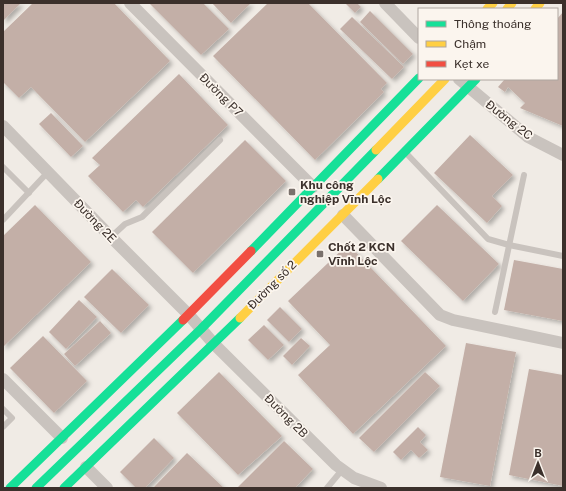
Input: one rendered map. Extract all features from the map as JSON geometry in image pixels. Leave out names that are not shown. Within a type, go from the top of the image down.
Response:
[{"type":"main road","points":[[10,488],[189,315],[418,79]]},
{"type":"main road","name":"Đường số 2","points":[[36,488],[201,329],[444,80]]},
{"type":"main road","name":"Đường số 2","points":[[64,488],[214,344],[475,80]]},
{"type":"street","name":"Đường P7","points":[[130,3],[313,187]]},
{"type":"street","points":[[385,3],[418,37]]},
{"type":"street","name":"Đường 2C","points":[[460,80],[528,137],[563,155]]},
{"type":"street","name":"Đường 2E","points":[[3,126],[201,329]]},
{"type":"street","points":[[343,215],[440,314],[453,320],[563,344]]},
{"type":"street","name":"Đường 2B","points":[[201,329],[214,344],[336,466],[354,478],[381,488]]},
{"type":"street","points":[[3,379],[62,438]]},
{"type":"street","points":[[86,467],[107,488]]},
{"type":"lane","points":[[111,237],[125,224],[142,217],[220,140]]},
{"type":"lane","points":[[405,152],[488,239],[509,245],[563,256]]},
{"type":"lane","points":[[3,167],[29,193]]},
{"type":"lane","points":[[3,220],[48,172]]},
{"type":"lane","points":[[495,312],[524,176]]},
{"type":"lane","points":[[3,409],[12,418],[3,427]]},
{"type":"lane","points":[[327,488],[342,470]]},
{"type":"building","points":[[3,3],[21,3],[3,21]]},
{"type":"building","points":[[33,3],[114,3],[170,61],[85,142],[31,87],[19,98],[3,82],[3,32]]},
{"type":"building","points":[[149,3],[203,3],[229,29],[201,55]]},
{"type":"building","points":[[212,3],[251,3],[231,23]]},
{"type":"building","points":[[268,3],[308,3],[387,83],[381,89],[384,92],[315,160],[213,56]]},
{"type":"building","points":[[345,3],[357,3],[361,7],[355,13]]},
{"type":"building","points":[[370,11],[413,54],[403,64],[360,22]]},
{"type":"building","points":[[563,12],[563,126],[520,108],[525,103],[508,87],[505,92],[498,87],[504,80],[558,80],[558,18]]},
{"type":"building","points":[[352,17],[404,67],[392,79],[340,29]]},
{"type":"building","points":[[179,74],[228,125],[143,207],[136,200],[123,212],[88,176],[100,165],[92,158]]},
{"type":"building","points":[[51,113],[83,146],[71,157],[39,124]]},
{"type":"building","points":[[470,135],[513,175],[492,196],[502,206],[487,223],[434,173]]},
{"type":"building","points":[[245,140],[286,181],[193,273],[152,232]]},
{"type":"building","points":[[35,205],[91,262],[3,347],[3,236]]},
{"type":"building","points":[[437,205],[499,264],[463,301],[401,241]]},
{"type":"building","points":[[348,244],[446,346],[353,434],[298,375],[330,345],[288,301]]},
{"type":"building","points":[[514,260],[563,269],[563,321],[504,310]]},
{"type":"building","points":[[112,269],[149,305],[121,333],[84,297]]},
{"type":"building","points":[[79,300],[97,317],[66,349],[49,332]]},
{"type":"building","points":[[280,307],[302,329],[289,342],[267,320]]},
{"type":"building","points":[[100,321],[111,333],[75,366],[64,354]]},
{"type":"building","points":[[264,325],[284,345],[268,360],[248,340]]},
{"type":"building","points":[[43,336],[87,381],[54,413],[10,368]]},
{"type":"building","points":[[301,338],[310,346],[292,365],[283,356]]},
{"type":"building","points":[[466,343],[516,352],[490,486],[440,477]]},
{"type":"building","points":[[529,369],[563,375],[563,486],[509,475]]},
{"type":"building","points":[[219,372],[282,436],[238,475],[177,413]]},
{"type":"building","points":[[425,372],[440,386],[374,452],[359,438]]},
{"type":"building","points":[[418,427],[426,435],[420,442],[428,450],[419,458],[411,450],[401,460],[393,452]]},
{"type":"building","points":[[154,438],[174,458],[145,488],[136,488],[120,472]]},
{"type":"building","points":[[284,441],[313,469],[295,488],[237,488]]},
{"type":"building","points":[[187,453],[224,488],[153,488]]},
{"type":"traffic: fast","points":[[251,251],[418,79]]},
{"type":"traffic: fast","points":[[378,179],[475,80]]},
{"type":"traffic: fast","points":[[36,488],[201,329],[376,150]]},
{"type":"traffic: fast","points":[[64,488],[240,318]]},
{"type":"traffic: fast","points":[[10,488],[183,320]]},
{"type":"traffic: slow","points":[[488,8],[493,3]]},
{"type":"traffic: slow","points":[[508,8],[512,3]]},
{"type":"traffic: slow","points":[[536,8],[540,3]]},
{"type":"traffic: slow","points":[[376,150],[444,80]]},
{"type":"traffic: slow","points":[[240,318],[378,179]]},
{"type":"traffic: jam","points":[[183,320],[251,251]]},
{"type":"place","name":"Khu công nghiệp Vĩnh Lộc","points":[[292,192]]},
{"type":"place","name":"Chốt 2 KCN Vĩnh Lộc","points":[[320,254]]}]
